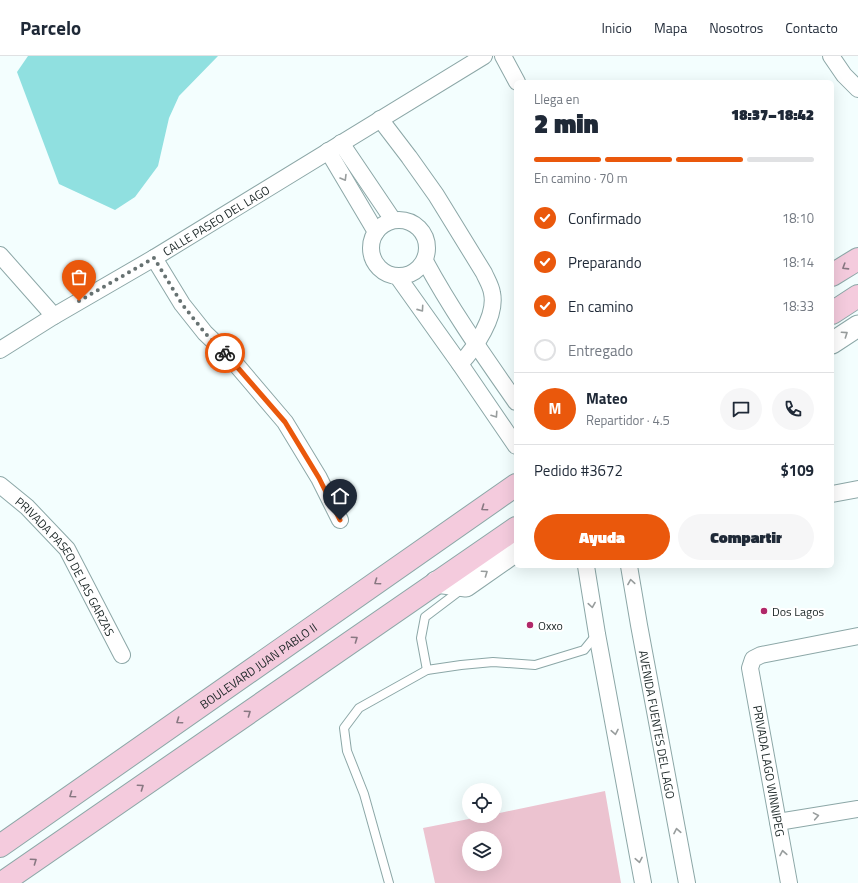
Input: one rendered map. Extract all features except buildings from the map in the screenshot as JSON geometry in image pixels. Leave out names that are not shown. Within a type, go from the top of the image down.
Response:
[{"type":"main road","points":[[834,274],[858,259]]},
{"type":"main road","points":[[834,312],[858,296]]},
{"type":"main road","name":"BOULEVARD JUAN PABLO II","points":[[0,846],[514,486]]},
{"type":"main road","points":[[2,883],[514,529]]},
{"type":"street","name":"CALLE PASEO DEL LAGO","points":[[0,350],[54,316],[154,258],[484,56]]},
{"type":"street","points":[[503,56],[516,80]]},
{"type":"street","points":[[831,56],[844,75],[858,89]]},
{"type":"street","points":[[380,119],[436,195],[490,285],[493,300],[488,323],[476,345],[460,364]]},
{"type":"street","points":[[335,147],[393,220]]},
{"type":"street","points":[[335,147],[376,232]]},
{"type":"street","points":[[393,220],[409,221],[422,230],[426,238],[428,254],[425,261],[418,270],[409,275],[398,277],[388,275],[380,269],[374,261],[371,251],[372,241],[376,232],[383,224],[393,220]]},
{"type":"street","points":[[0,255],[54,316]]},
{"type":"street","points":[[154,258],[182,304],[205,333],[228,355],[285,422],[319,478],[340,520]]},
{"type":"street","points":[[425,261],[435,280],[476,345],[514,399]]},
{"type":"street","points":[[398,277],[514,443]]},
{"type":"street","points":[[834,342],[858,326]]},
{"type":"street","name":"PRIVADA PASEO DE LAS GARZAS","points":[[0,485],[27,507],[67,549],[122,655]]},
{"type":"street","points":[[834,494],[858,489]]},
{"type":"street","points":[[436,582],[466,586],[514,552]]},
{"type":"street","points":[[586,568],[597,634],[644,883]]},
{"type":"street","name":"AVENIDA FUENTES DEL LAGO","points":[[629,568],[687,883]]},
{"type":"street","name":"PRIVADA LAGO WINNIPEG","points":[[789,883],[750,668],[753,659],[761,655],[858,636]]},
{"type":"street","points":[[778,822],[858,809]]},
{"type":"lane","points":[[427,670],[421,638],[425,617],[466,586]]},
{"type":"lane","points":[[389,883],[364,794],[347,751],[344,728],[359,708],[427,670],[493,662],[535,665],[584,650],[597,634]]},
{"type":"shaded area","points":[[605,791],[621,883],[435,883],[423,828],[462,820],[462,823],[502,823],[502,813]]},
{"type":"water","points":[[28,56],[218,56],[179,96],[169,118],[158,166],[135,197],[115,210],[59,184],[17,72]]},
{"type":"way so far","points":[[79,301],[154,258],[182,304],[205,333],[225,353]]},
{"type":"place","name":"Dos Lagos","points":[[764,611]]},
{"type":"place","name":"Oxxo","points":[[530,625]]},
{"type":"route","points":[[225,353],[285,422],[319,478],[340,520]]}]
